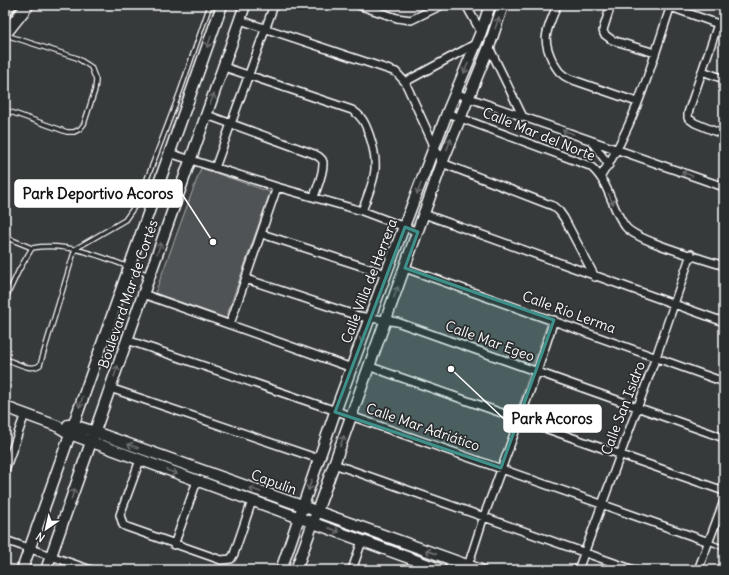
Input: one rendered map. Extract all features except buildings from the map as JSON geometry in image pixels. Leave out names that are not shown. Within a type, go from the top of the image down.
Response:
[{"type":"main road","points":[[5,11],[10,5]]},
{"type":"main road","points":[[5,34],[28,5]]},
{"type":"street","name":"Boulevard Mar de Cortés","points":[[22,570],[222,5]]},
{"type":"street","name":"Boulevard Mar de Cortés","points":[[46,570],[246,5]]},
{"type":"street","points":[[214,168],[274,5]]},
{"type":"street","points":[[358,5],[405,20],[417,18],[442,5]]},
{"type":"street","points":[[466,5],[481,32]]},
{"type":"street","name":"Calle Villa de Herrera","points":[[281,570],[335,412],[386,274],[405,227],[447,112],[477,43],[490,5]]},
{"type":"street","name":"Calle Villa de Herrera","points":[[296,570],[442,163],[459,117],[489,46],[503,5]]},
{"type":"street","points":[[557,5],[545,41],[547,50],[560,74],[570,79],[637,102]]},
{"type":"street","points":[[611,5],[603,30],[604,34],[612,40],[655,53]]},
{"type":"street","points":[[601,176],[618,149],[655,53],[670,6],[721,25],[689,106],[688,118],[695,123],[724,134]]},
{"type":"street","points":[[240,20],[396,72],[405,82],[442,163],[553,206],[564,218],[595,277]]},
{"type":"street","points":[[405,82],[477,43]]},
{"type":"street","points":[[489,46],[522,115]]},
{"type":"street","points":[[224,67],[352,110],[362,117],[376,159],[375,174],[362,211]]},
{"type":"street","points":[[702,72],[724,79]]},
{"type":"street","points":[[455,93],[522,115],[724,187]]},
{"type":"street","name":"Calle Mar del Norte","points":[[447,112],[590,166],[601,176],[620,217],[630,232],[724,266]]},
{"type":"street","points":[[207,115],[314,154],[321,158],[323,162],[322,168],[314,197]]},
{"type":"street","points":[[591,140],[609,165]]},
{"type":"street","points":[[169,153],[277,188],[362,211],[418,232]]},
{"type":"street","points":[[230,324],[277,188]]},
{"type":"street","points":[[424,214],[595,277],[724,322]]},
{"type":"street","points":[[262,234],[386,274]]},
{"type":"street","name":"Calle San Isidro","points":[[578,570],[619,454],[656,357],[691,254]]},
{"type":"street","name":"Calle Río Lerma","points":[[405,268],[724,382]]},
{"type":"street","name":"Calle Mar Egeo","points":[[246,279],[358,316],[386,319],[637,406],[724,438]]},
{"type":"street","points":[[143,294],[352,368]]},
{"type":"street","points":[[468,568],[484,516],[537,372],[554,320]]},
{"type":"street","name":"Calle Mar Adriático","points":[[127,340],[501,468],[709,542]]},
{"type":"street","points":[[368,366],[724,491]]},
{"type":"street","points":[[110,388],[319,459]]},
{"type":"street","name":"Capulín","points":[[5,407],[57,426],[72,430],[95,432],[301,512],[313,522],[362,541],[417,566],[442,570]]},
{"type":"street","points":[[5,470],[25,414]]},
{"type":"street","name":"Capulín","points":[[72,430],[91,442],[252,501],[301,512],[317,512],[468,568],[481,570]]},
{"type":"street","points":[[140,460],[120,515],[121,521],[127,527],[174,545],[221,560],[231,558],[234,554],[252,501]]},
{"type":"street","points":[[334,464],[634,570]]},
{"type":"street","points":[[174,545],[197,481]]},
{"type":"street","points":[[698,570],[724,501]]},
{"type":"street","points":[[5,540],[91,570]]},
{"type":"street","points":[[352,570],[362,541]]},
{"type":"lane","points":[[5,358],[31,368],[36,368],[40,365],[75,249],[125,220],[139,200],[178,99],[210,5]]},
{"type":"lane","points":[[5,34],[77,58],[91,68],[96,80],[95,90],[84,124],[80,129],[74,132],[67,132],[5,110]]},
{"type":"lane","points":[[5,237],[32,248],[46,245],[75,249],[150,275]]},
{"type":"lane","points":[[5,300],[32,248]]},
{"type":"lane","points":[[709,542],[724,548]]},
{"type":"highlighted area","points":[[405,227],[418,232],[405,268],[554,320],[501,468],[335,412]]},
{"type":"shaded area","points":[[201,168],[270,192],[226,318],[155,293]]},
{"type":"shaded area","points":[[406,273],[547,324],[498,466],[355,414]]},
{"type":"place","name":"Park Deportivo Acoros","points":[[213,242]]},
{"type":"place","name":"Park Acoros","points":[[451,369]]}]
